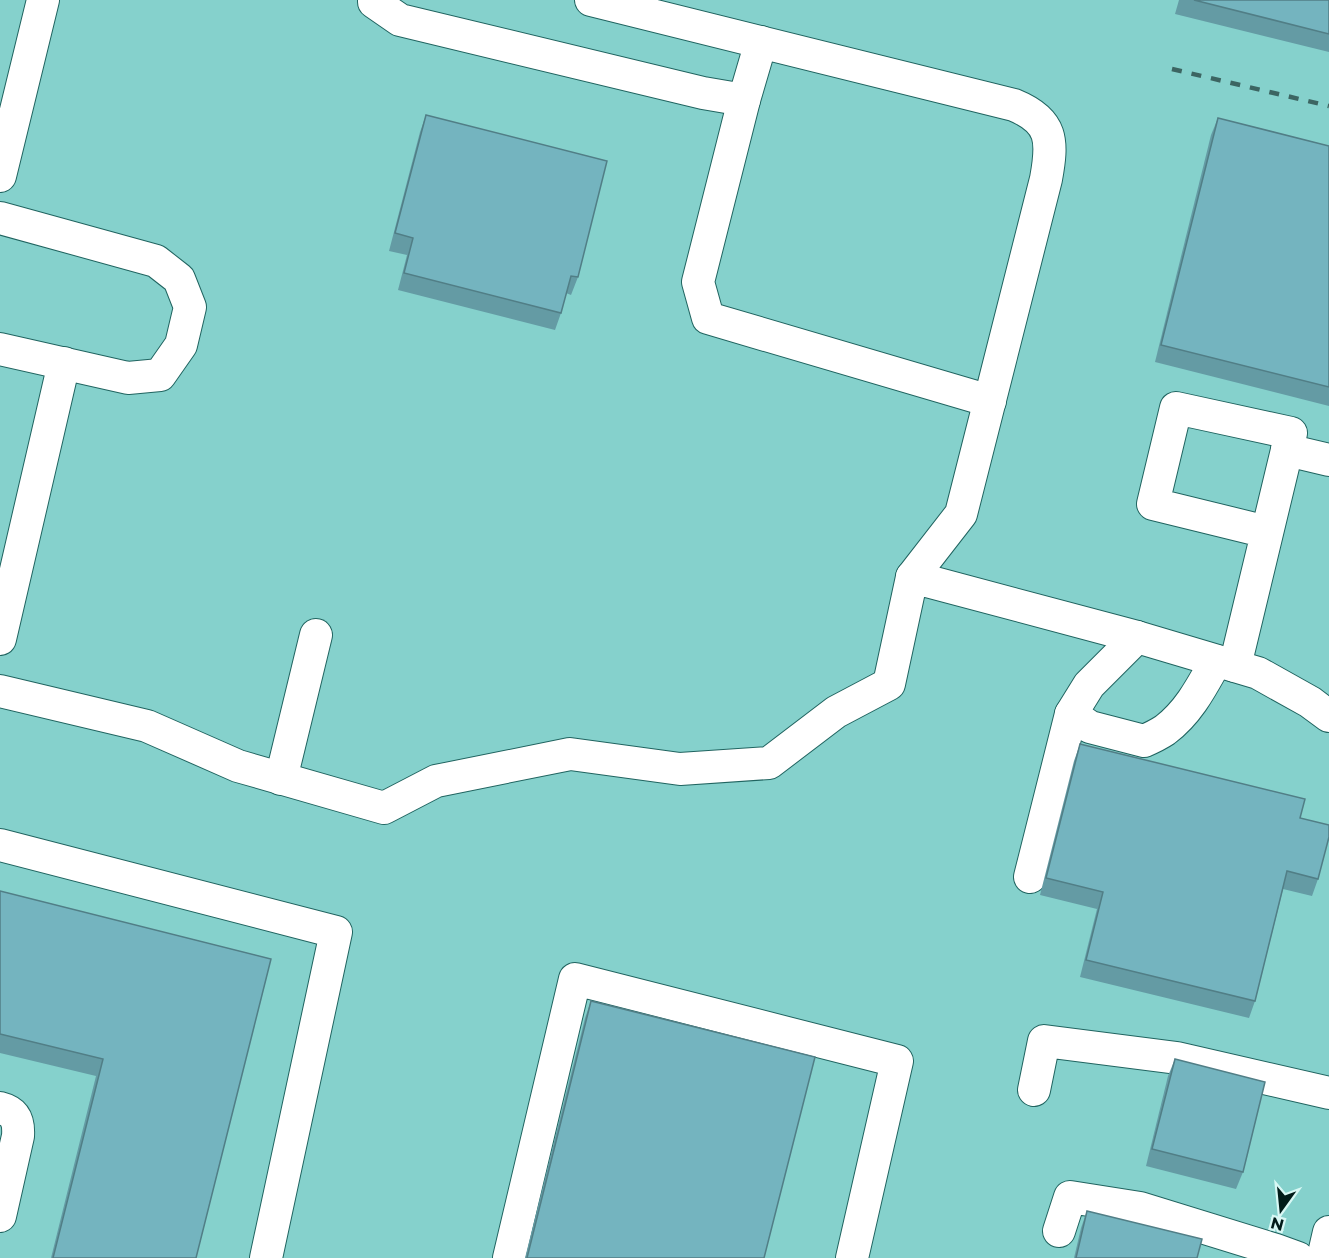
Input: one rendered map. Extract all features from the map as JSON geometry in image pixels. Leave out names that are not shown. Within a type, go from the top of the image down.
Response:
[{"type":"street","points":[[0,175],[43,0]]},
{"type":"street","points":[[374,0],[400,20],[703,93],[744,100]]},
{"type":"street","points":[[0,691],[147,726],[238,766],[384,808],[436,781],[570,754],[680,769],[769,763],[836,712],[889,684],[912,577],[962,514],[1046,179],[1050,146],[1046,130],[1029,111],[1014,105],[591,0]]},
{"type":"street","points":[[761,42],[698,282],[708,318],[990,401]]},
{"type":"street","points":[[0,218],[156,261],[179,279],[190,307],[181,345],[160,375],[128,378],[0,349]]},
{"type":"street","points":[[0,639],[64,363]]},
{"type":"street","points":[[1071,714],[1090,727],[1144,741],[1164,731],[1179,717],[1196,695],[1226,664],[1267,532],[1291,433],[1176,408],[1153,504],[1267,532]]},
{"type":"street","points":[[1287,450],[1329,460]]},
{"type":"street","points":[[912,577],[1137,637],[1258,673],[1310,702],[1329,717]]},
{"type":"street","points":[[281,779],[316,635]]},
{"type":"street","points":[[1030,877],[1071,714],[1089,685],[1137,637]]},
{"type":"street","points":[[0,844],[336,932],[266,1258]]},
{"type":"street","points":[[509,1258],[575,979],[897,1061],[852,1258]]},
{"type":"street","points":[[1034,1090],[1044,1041],[1177,1058],[1329,1093]]},
{"type":"street","points":[[0,1108],[14,1115],[19,1125],[0,1216]]},
{"type":"street","points":[[1059,1231],[1070,1197],[1140,1208],[1298,1258]]},
{"type":"street","points":[[1323,1258],[1329,1232]]},
{"type":"shaded area","points":[[0,0],[1329,0],[1329,1258],[0,1258]]},
{"type":"building","points":[[1194,0],[1329,0],[1329,34]]},
{"type":"building","points":[[426,115],[607,161],[578,277],[571,276],[561,313],[404,273],[413,238],[395,233]]},
{"type":"building","points":[[1218,118],[1329,146],[1329,387],[1161,345]]},
{"type":"building","points":[[1080,744],[1305,799],[1300,818],[1329,825],[1329,837],[1318,879],[1287,871],[1255,1001],[1086,960],[1103,892],[1046,878]]},
{"type":"building","points":[[0,891],[271,959],[196,1258],[53,1258],[103,1059],[0,1034]]},
{"type":"building","points":[[591,1001],[815,1057],[764,1258],[527,1258]]},
{"type":"building","points":[[1175,1059],[1265,1082],[1243,1172],[1152,1149]]},
{"type":"building","points":[[1087,1211],[1202,1239],[1197,1258],[1076,1258]]},
{"type":"railway","points":[[1172,69],[1329,106]]}]
